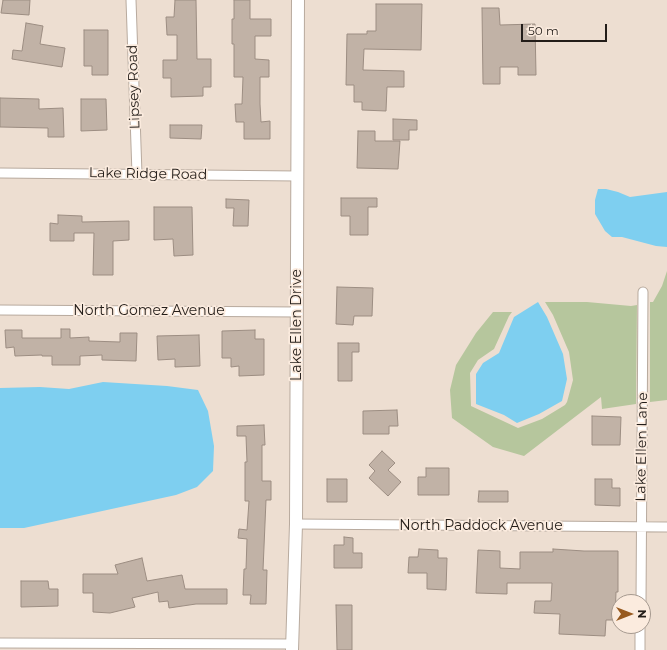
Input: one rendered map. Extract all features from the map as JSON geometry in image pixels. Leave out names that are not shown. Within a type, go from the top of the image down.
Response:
[{"type":"street","name":"Lipsey Road","points":[[131,0],[137,174]]},
{"type":"street","name":"Lake Ellen Drive","points":[[293,647],[296,524],[298,0]]},
{"type":"street","name":"Lake Ridge Road","points":[[0,173],[297,176]]},
{"type":"street","name":"Lake Ellen Lane","points":[[641,594],[643,292]]},
{"type":"street","name":"North Gomez Avenue","points":[[0,310],[297,312]]},
{"type":"street","name":"North Paddock Avenue","points":[[296,524],[667,527]]},
{"type":"street","points":[[640,634],[640,650]]},
{"type":"street","points":[[0,643],[293,647]]},
{"type":"green space","points":[[667,271],[667,400],[650,402],[650,302],[653,302],[662,286]]},
{"type":"green space","points":[[545,302],[587,302],[631,306],[637,305],[636,404],[602,409],[601,397],[524,456],[493,447],[452,418],[450,390],[456,365],[476,333],[493,312],[512,312],[494,349],[478,360],[470,373],[471,406],[518,428],[542,419],[565,405],[573,380],[569,352],[553,315]]},
{"type":"water","points":[[598,189],[618,192],[630,197],[667,192],[667,247],[656,246],[622,237],[612,237],[605,231],[595,214],[595,200]]},
{"type":"water","points":[[538,302],[547,317],[563,354],[567,379],[562,401],[539,414],[517,423],[504,415],[476,404],[476,374],[483,363],[499,353],[514,317]]},
{"type":"water","points":[[103,382],[167,386],[198,390],[208,411],[214,446],[213,471],[197,487],[176,495],[24,528],[0,528],[0,388],[40,387],[69,389]]},
{"type":"building","points":[[3,0],[30,0],[29,15],[1,13]]},
{"type":"building","points":[[175,0],[196,0],[197,59],[211,59],[211,87],[203,87],[203,96],[171,97],[171,78],[163,78],[163,60],[177,60],[177,35],[167,35],[166,17],[174,17]]},
{"type":"building","points":[[234,0],[250,0],[250,19],[271,19],[271,36],[255,36],[255,59],[269,60],[269,77],[260,77],[260,104],[261,122],[270,121],[270,139],[244,139],[244,122],[236,122],[235,104],[242,104],[243,77],[234,77],[232,19],[234,19]]},
{"type":"building","points":[[376,4],[422,4],[421,50],[364,49],[363,70],[404,71],[404,87],[387,87],[386,111],[362,110],[362,102],[354,102],[354,85],[346,85],[347,34],[367,34],[367,31],[376,31]]},
{"type":"building","points":[[482,8],[499,8],[500,25],[535,24],[536,75],[518,75],[518,67],[500,67],[500,84],[483,84]]},
{"type":"building","points":[[26,23],[43,26],[40,44],[65,48],[62,67],[12,59],[13,50],[22,51]]},
{"type":"building","points":[[84,30],[108,30],[108,75],[92,75],[92,66],[84,66]]},
{"type":"building","points":[[0,98],[39,99],[39,109],[63,108],[64,137],[48,137],[48,128],[0,127]]},
{"type":"building","points":[[81,99],[106,99],[107,130],[81,131]]},
{"type":"building","points":[[393,119],[417,120],[417,130],[409,130],[409,140],[393,140]]},
{"type":"building","points":[[170,125],[202,125],[201,139],[170,138]]},
{"type":"building","points":[[358,131],[375,131],[375,141],[400,141],[398,169],[357,168]]},
{"type":"building","points":[[341,198],[377,198],[377,207],[368,207],[368,235],[350,235],[350,216],[341,216]]},
{"type":"building","points":[[226,199],[249,200],[248,226],[233,226],[234,208],[226,208]]},
{"type":"building","points":[[154,207],[192,207],[193,255],[174,256],[173,239],[154,240]]},
{"type":"building","points":[[58,215],[82,216],[82,222],[129,221],[129,240],[113,241],[113,275],[93,275],[94,233],[74,233],[74,241],[50,241],[50,223],[58,224]]},
{"type":"building","points":[[337,287],[373,288],[372,316],[354,316],[353,325],[336,324]]},
{"type":"building","points":[[61,329],[70,329],[70,338],[89,337],[89,341],[120,342],[120,333],[137,333],[136,361],[102,360],[102,355],[80,356],[80,365],[52,365],[52,356],[15,356],[14,347],[6,348],[5,330],[22,330],[22,338],[61,338]]},
{"type":"building","points":[[255,330],[255,339],[264,339],[264,375],[239,376],[239,366],[231,367],[231,358],[222,358],[222,331]]},
{"type":"building","points":[[199,335],[200,366],[175,367],[175,359],[158,360],[157,336]]},
{"type":"building","points":[[338,343],[359,343],[359,352],[352,352],[352,381],[338,381]]},
{"type":"building","points":[[397,410],[398,426],[389,426],[389,434],[363,434],[363,411]]},
{"type":"building","points":[[592,416],[621,417],[620,445],[592,445]]},
{"type":"building","points":[[264,425],[265,445],[262,445],[262,481],[271,481],[271,500],[266,500],[263,570],[267,570],[266,604],[250,604],[251,595],[243,595],[247,539],[238,538],[239,529],[247,530],[249,501],[245,501],[245,462],[247,462],[246,436],[237,436],[237,426]]},
{"type":"building","points":[[382,451],[395,463],[388,470],[401,482],[388,496],[369,478],[375,471],[369,465]]},
{"type":"building","points":[[426,468],[449,468],[449,495],[418,495],[418,477],[426,477]]},
{"type":"building","points":[[327,479],[347,479],[347,502],[327,502]]},
{"type":"building","points":[[595,479],[612,479],[612,488],[620,488],[620,506],[595,505]]},
{"type":"building","points":[[479,491],[508,491],[508,502],[478,502]]},
{"type":"building","points":[[344,537],[353,538],[353,553],[362,553],[362,568],[334,568],[334,545],[344,545]]},
{"type":"building","points":[[419,549],[438,550],[438,558],[447,558],[446,590],[427,589],[427,573],[408,573],[409,557],[418,557]]},
{"type":"building","points":[[553,549],[618,551],[618,592],[616,592],[616,594],[611,594],[611,620],[606,620],[605,636],[559,634],[560,614],[534,613],[535,601],[551,601],[552,583],[507,583],[507,594],[476,593],[478,550],[500,551],[500,568],[520,569],[520,552],[553,552]]},
{"type":"building","points":[[142,558],[147,581],[182,575],[185,589],[227,589],[227,604],[196,604],[169,608],[168,601],[159,602],[158,592],[132,598],[135,607],[110,613],[93,612],[93,593],[83,593],[83,574],[118,574],[115,565]]},
{"type":"building","points":[[21,581],[48,581],[49,589],[58,589],[58,606],[21,607]]},
{"type":"building","points":[[336,605],[352,605],[352,650],[337,650]]}]
